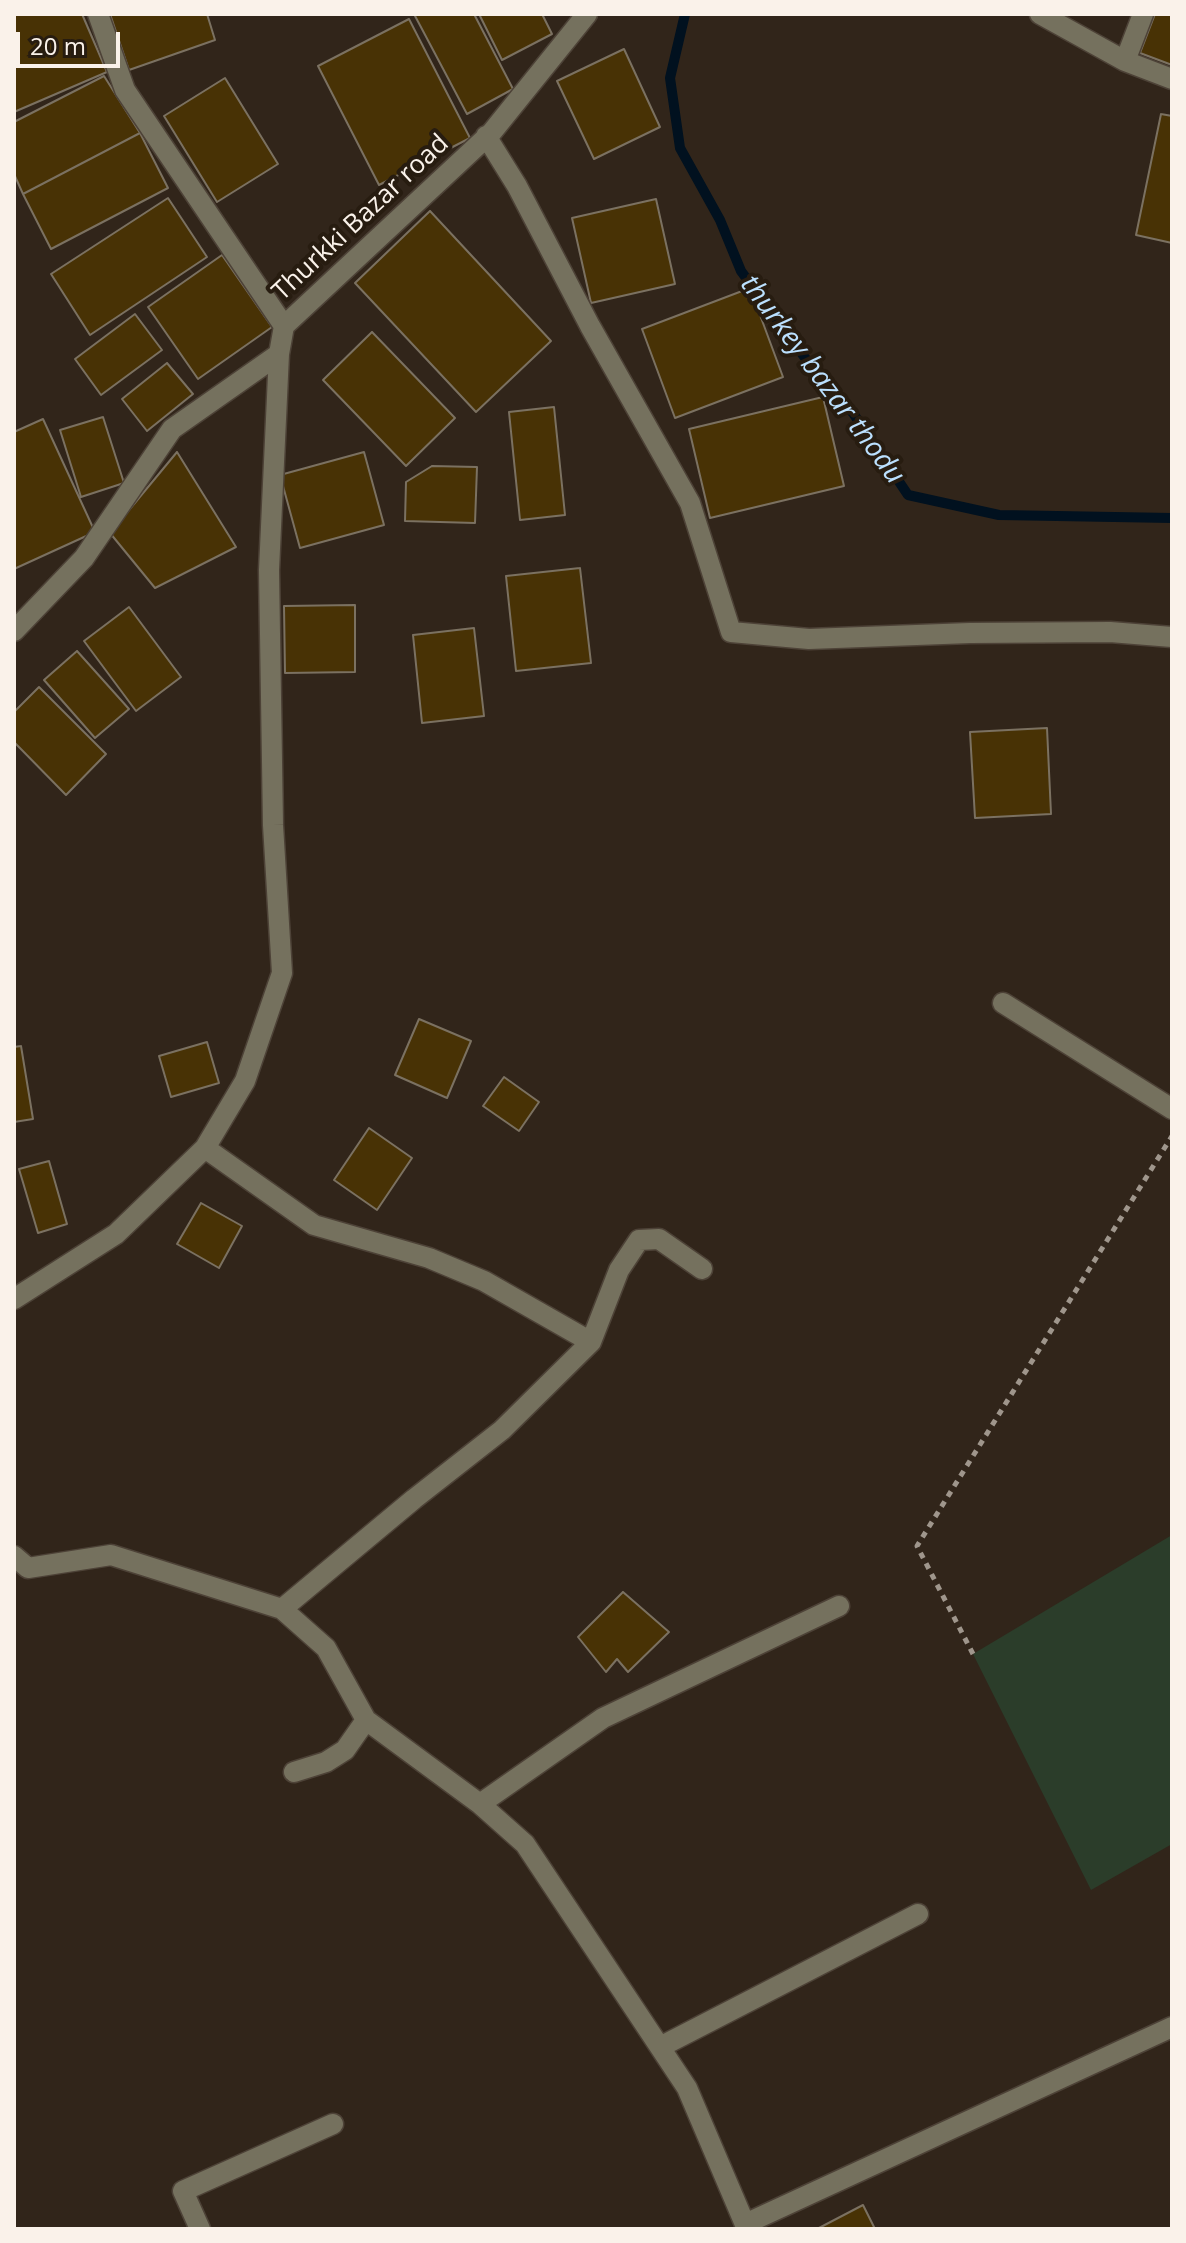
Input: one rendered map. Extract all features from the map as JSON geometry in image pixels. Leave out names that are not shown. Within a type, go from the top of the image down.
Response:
[{"type":"street","points":[[98,14],[125,90],[284,326]]},
{"type":"street","name":"Thurkki Bazar road","points":[[14,1299],[116,1234],[205,1148],[245,1081],[282,973],[273,825],[269,570],[279,354],[284,326],[486,136],[587,14]]},
{"type":"street","points":[[1040,14],[1125,61],[1172,79]]},
{"type":"street","points":[[1125,61],[1143,14]]},
{"type":"street","points":[[486,136],[517,186],[590,326],[690,503],[731,632],[809,639],[1110,632],[1172,637]]},
{"type":"street","points":[[14,631],[84,558],[172,429],[279,354]]},
{"type":"street","points":[[1003,1003],[1172,1109]]},
{"type":"street","points":[[205,1148],[314,1225],[429,1258],[484,1281],[591,1342]]},
{"type":"street","points":[[282,1609],[502,1430],[591,1342],[619,1270],[639,1240],[659,1239],[702,1269]]},
{"type":"street","points":[[14,1556],[28,1568],[111,1555],[282,1609],[326,1648],[366,1720],[480,1804],[525,1844],[687,2088],[746,2227],[1172,2027]]},
{"type":"street","points":[[480,1804],[603,1718],[839,1606]]},
{"type":"street","points":[[294,1772],[326,1762],[345,1750],[366,1720]]},
{"type":"street","points":[[660,2047],[918,1914]]},
{"type":"street","points":[[200,2229],[183,2191],[333,2124]]},
{"type":"path","points":[[973,1654],[917,1546],[1172,1136]]},
{"type":"green space","points":[[1172,1535],[1172,1844],[1091,1890],[973,1654]]},
{"type":"building","points":[[82,14],[107,72],[14,112],[14,15]]},
{"type":"building","points":[[110,14],[207,14],[215,40],[129,70]]},
{"type":"building","points":[[414,14],[474,14],[513,89],[467,114]]},
{"type":"building","points":[[479,14],[542,14],[552,34],[502,60]]},
{"type":"building","points":[[1155,14],[1172,14],[1172,65],[1140,53]]},
{"type":"building","points":[[409,19],[470,138],[379,185],[318,66]]},
{"type":"building","points":[[624,49],[660,127],[594,159],[557,81]]},
{"type":"building","points":[[104,76],[140,133],[23,194],[14,174],[14,122]]},
{"type":"building","points":[[225,78],[278,164],[217,202],[164,116]]},
{"type":"building","points":[[1161,114],[1172,116],[1172,243],[1136,235]]},
{"type":"building","points":[[140,133],[168,188],[51,249],[23,194]]},
{"type":"building","points":[[168,198],[207,257],[90,335],[51,274]]},
{"type":"building","points":[[656,199],[675,284],[591,303],[572,218]]},
{"type":"building","points":[[430,211],[551,341],[476,412],[355,283]]},
{"type":"building","points":[[222,255],[272,327],[198,379],[148,307]]},
{"type":"building","points":[[750,288],[783,377],[675,418],[642,329]]},
{"type":"building","points":[[135,314],[162,350],[101,395],[75,359]]},
{"type":"building","points":[[372,332],[455,418],[406,466],[323,380]]},
{"type":"building","points":[[167,363],[193,394],[147,431],[122,399]]},
{"type":"building","points":[[823,397],[844,486],[710,518],[689,429]]},
{"type":"building","points":[[554,407],[565,515],[520,520],[509,412]]},
{"type":"building","points":[[103,417],[124,483],[81,497],[60,430]]},
{"type":"building","points":[[43,419],[95,532],[14,569],[14,432]]},
{"type":"building","points":[[177,452],[236,547],[155,588],[110,533]]},
{"type":"building","points":[[364,452],[384,525],[300,548],[280,475]]},
{"type":"building","points":[[432,466],[477,467],[475,523],[405,521],[406,482]]},
{"type":"building","points":[[580,568],[591,663],[516,671],[506,576]]},
{"type":"building","points":[[355,605],[355,672],[285,673],[284,606]]},
{"type":"building","points":[[129,607],[181,677],[136,711],[84,641]]},
{"type":"building","points":[[474,628],[484,716],[422,723],[413,635]]},
{"type":"building","points":[[77,651],[129,709],[95,738],[44,680]]},
{"type":"building","points":[[39,687],[106,754],[66,795],[14,742],[14,712]]},
{"type":"building","points":[[1047,728],[1051,814],[975,818],[970,732]]},
{"type":"building","points":[[419,1019],[471,1041],[447,1098],[395,1075]]},
{"type":"building","points":[[207,1042],[219,1083],[171,1097],[159,1056]]},
{"type":"building","points":[[21,1046],[33,1119],[14,1122],[14,1047]]},
{"type":"building","points":[[504,1077],[539,1102],[519,1131],[483,1106]]},
{"type":"building","points":[[369,1128],[412,1158],[377,1210],[334,1180]]},
{"type":"building","points":[[49,1161],[67,1224],[38,1233],[19,1169]]},
{"type":"building","points":[[201,1203],[242,1226],[219,1268],[177,1244]]},
{"type":"building","points":[[623,1592],[669,1632],[628,1672],[617,1659],[606,1672],[578,1637]]},
{"type":"building","points":[[863,2205],[875,2229],[817,2229]]},
{"type":"waterway","name":"thurkey bazar thodu","points":[[685,14],[670,78],[680,148],[720,220],[741,271],[817,374],[853,413],[908,495],[999,515],[1172,518]]}]
